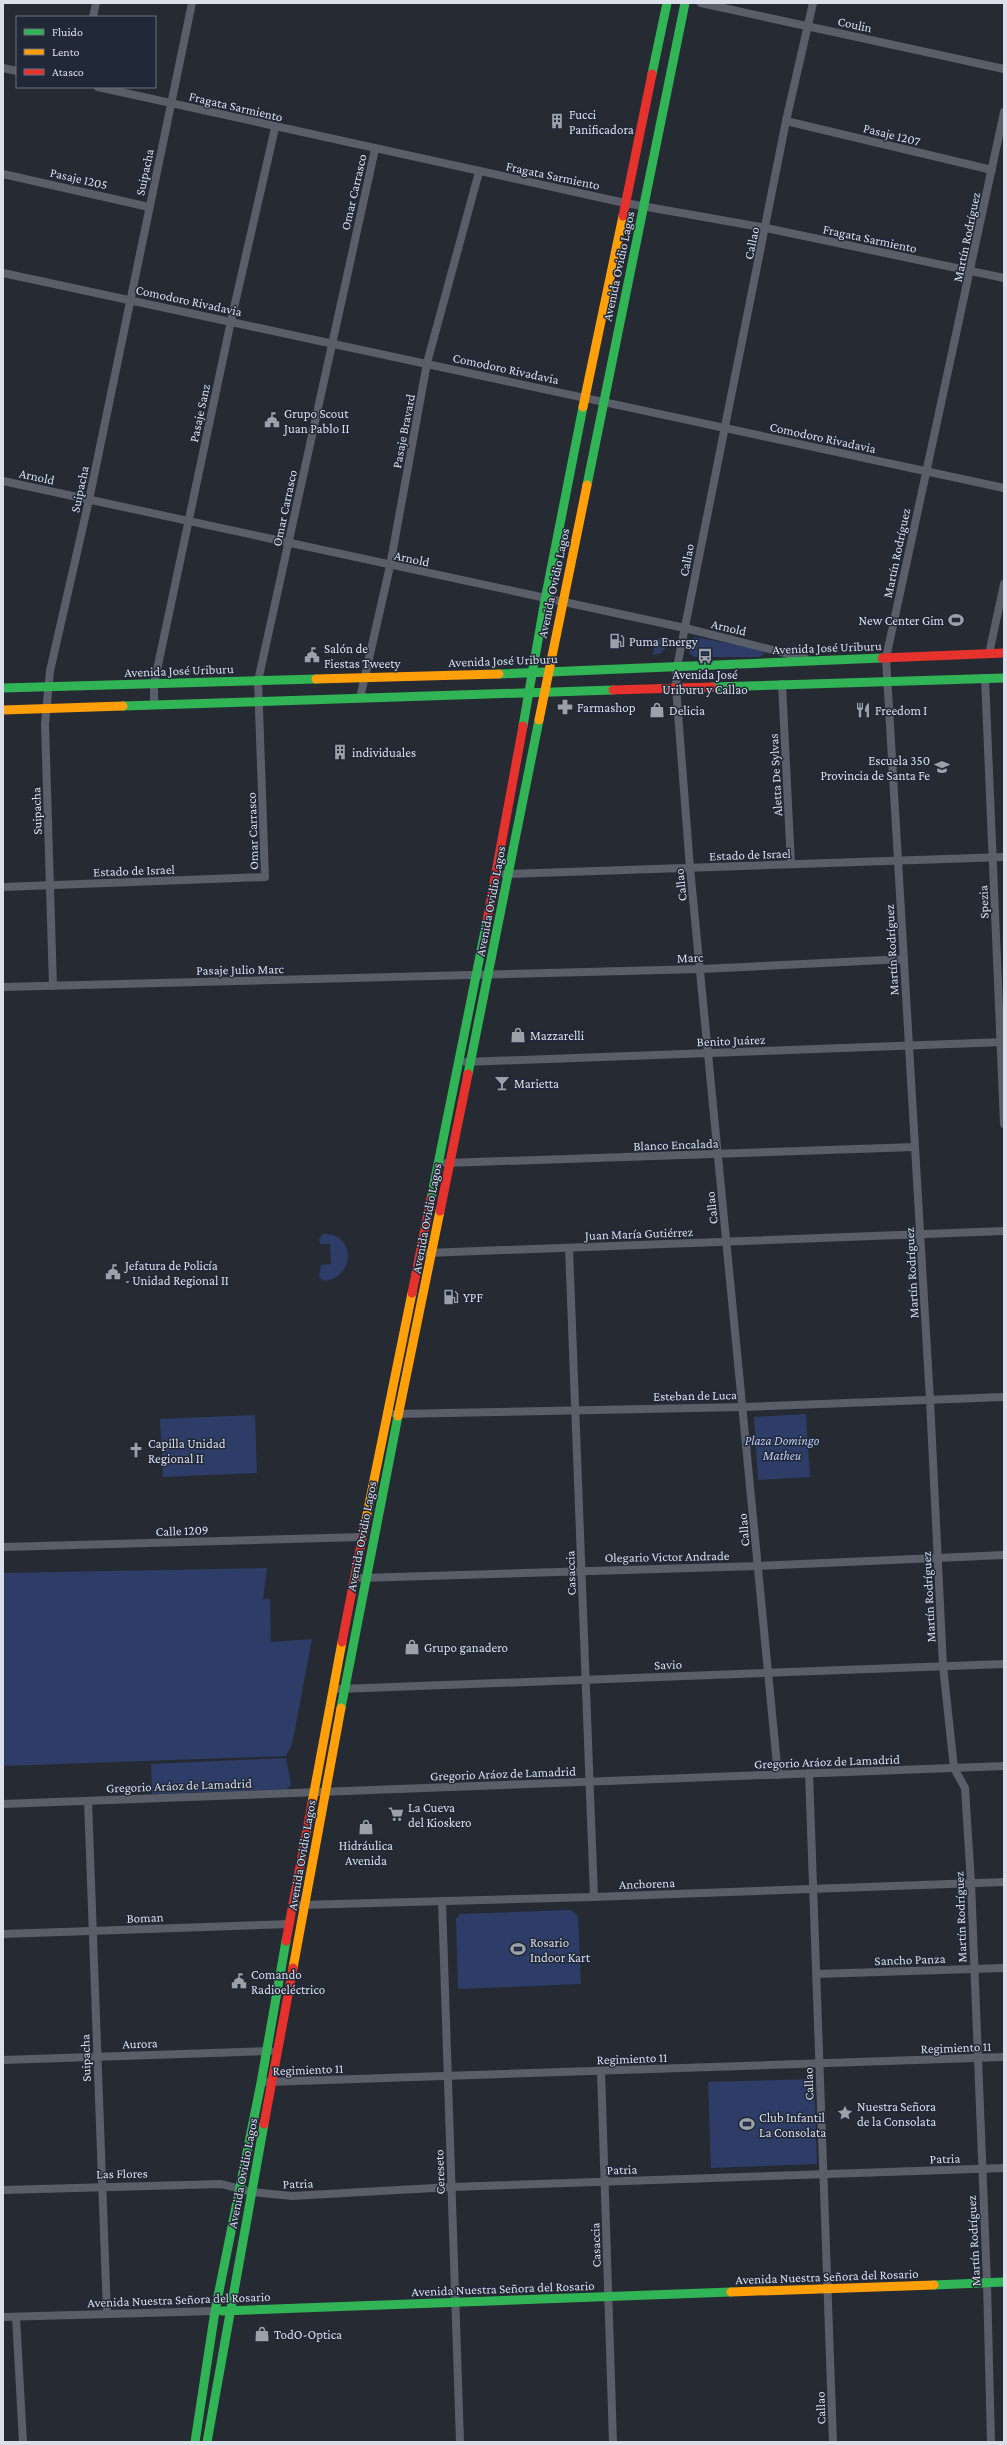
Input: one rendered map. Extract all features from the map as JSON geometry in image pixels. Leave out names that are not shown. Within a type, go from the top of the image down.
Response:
[{"type":"main road","name":"Avenida Ovidio Lagos","points":[[195,2442],[216,2312],[261,2083],[292,1904],[354,1578],[418,1253],[497,874],[545,600],[585,398],[667,3]]},
{"type":"main road","name":"Avenida Ovidio Lagos","points":[[207,2442],[229,2311],[273,2082],[365,1579],[685,3]]},
{"type":"main road","name":"Avenida José Uriburu","points":[[3,688],[532,673],[816,660],[1004,654]]},
{"type":"main road","points":[[3,710],[676,687],[1004,678]]},
{"type":"main road","name":"Avenida Nuestra Señora del Rosario","points":[[216,2312],[1004,2282]]},
{"type":"street","points":[[93,16],[96,3]]},
{"type":"street","name":"Suipacha","points":[[53,986],[45,724],[50,671],[89,500],[192,3]]},
{"type":"street","name":"Coulin","points":[[701,3],[1004,69]]},
{"type":"street","name":"Callao","points":[[778,1775],[744,1407],[690,868],[676,687],[677,666],[723,429],[766,228],[786,121],[813,3]]},
{"type":"street","points":[[3,68],[16,71]]},
{"type":"street","name":"Fragata Sarmiento","points":[[103,88],[275,128],[625,204],[766,228],[1004,278]]},
{"type":"street","name":"Martín Rodríguez","points":[[991,2442],[987,2283],[973,1969],[971,1883],[965,1788],[954,1768],[943,1666],[930,1400],[886,658],[971,272],[1004,112]]},
{"type":"street","name":"Pasaje 1207","points":[[786,121],[992,170]]},
{"type":"street","name":"Pasaje Sanz","points":[[154,705],[154,684],[231,321],[275,128]]},
{"type":"street","name":"Omar Carrasco","points":[[265,877],[258,681],[375,149]]},
{"type":"street","name":"Pasaje Bravard","points":[[360,698],[390,566],[428,363],[479,172]]},
{"type":"street","name":"Pasaje 1205","points":[[3,174],[149,207]]},
{"type":"street","name":"Comodoro Rivadavia","points":[[3,273],[332,342],[603,403],[1004,488]]},
{"type":"street","name":"Arnold","points":[[3,481],[545,600],[685,628],[816,660]]},
{"type":"street","points":[[989,654],[1004,584]]},
{"type":"street","name":"Spezia","points":[[986,678],[1002,1042],[1004,1124]]},
{"type":"street","name":"Aletta De Sylvas","points":[[782,684],[791,864]]},
{"type":"street","name":"Estado de Israel","points":[[497,874],[1004,857]]},
{"type":"street","name":"Estado de Israel","points":[[3,887],[265,877]]},
{"type":"street","name":"Marc","points":[[477,975],[701,969],[904,958]]},
{"type":"street","name":"Pasaje Julio Marc","points":[[3,987],[477,975]]},
{"type":"street","name":"Benito Juárez","points":[[459,1062],[909,1044],[1002,1042]]},
{"type":"street","name":"Blanco Encalada","points":[[437,1163],[718,1155],[915,1147]]},
{"type":"street","name":"Juan María Gutiérrez","points":[[418,1253],[1004,1231]]},
{"type":"street","name":"Casaccia","points":[[569,1248],[594,1897]]},
{"type":"street","name":"Esteban de Luca","points":[[386,1414],[575,1409],[744,1407],[1004,1397]]},
{"type":"street","name":"Calle 1209","points":[[3,1547],[362,1537]]},
{"type":"street","name":"Olegario Victor Andrade","points":[[354,1578],[365,1579],[582,1570],[758,1566],[1004,1555]]},
{"type":"street","name":"Savio","points":[[333,1689],[1004,1664]]},
{"type":"street","name":"Gregorio Aráoz de Lamadrid","points":[[3,1804],[1004,1766]]},
{"type":"street","name":"Callao","points":[[809,1774],[833,2442]]},
{"type":"street","name":"Suipacha","points":[[88,1801],[96,2056],[107,2314]]},
{"type":"street","name":"Anchorena","points":[[292,1904],[305,1905],[594,1897],[1004,1882]]},
{"type":"street","name":"Cereseto","points":[[442,1901],[460,2442]]},
{"type":"street","name":"Boman","points":[[3,1934],[289,1924]]},
{"type":"street","name":"Sancho Panza","points":[[816,1974],[1004,1968]]},
{"type":"street","name":"Aurora","points":[[3,2060],[278,2051]]},
{"type":"street","name":"Regimiento 11","points":[[261,2083],[1004,2057]]},
{"type":"street","name":"Casaccia","points":[[601,2071],[612,2442]]},
{"type":"street","name":"Patria","points":[[241,2189],[252,2192],[292,2196],[451,2187],[1004,2168]]},
{"type":"street","name":"Las Flores","points":[[3,2190],[102,2186],[221,2184],[241,2189]]},
{"type":"street","name":"Avenida Nuestra Señora del Rosario","points":[[3,2317],[216,2312]]},
{"type":"street","points":[[16,2317],[24,2442]]},
{"type":"green space","points":[[661,636],[667,646],[661,653],[653,655],[655,643]]},
{"type":"green space","points":[[694,637],[760,649],[765,653],[759,657],[694,657],[690,654],[688,645]]},
{"type":"green space","points":[[323,1234],[334,1236],[342,1240],[346,1247],[348,1256],[342,1272],[334,1278],[324,1281],[319,1277],[321,1265],[331,1264],[330,1244],[320,1244],[319,1239]]},
{"type":"green space","name":"Plaza Domingo Matheu","points":[[806,1414],[810,1477],[758,1480],[754,1417]]},
{"type":"green space","points":[[255,1415],[257,1473],[163,1477],[160,1419]]},
{"type":"green space","points":[[267,1568],[263,1599],[270,1599],[271,1642],[312,1639],[292,1745],[286,1756],[3,1766],[3,1573]]},
{"type":"green space","points":[[286,1758],[291,1784],[287,1789],[152,1794],[151,1764]]},
{"type":"green space","name":"Rosario Indoor Kart","points":[[571,1910],[578,1916],[581,1984],[458,1989],[456,1919],[460,1914]]},
{"type":"green space","name":"Club Infantil La Consolata","points":[[814,2079],[817,2164],[711,2168],[708,2082]]},
{"type":"traffic: fast","points":[[652,74],[667,3]]},
{"type":"traffic: fast","points":[[587,485],[685,3]]},
{"type":"traffic: fast","points":[[523,726],[545,600],[583,407]]},
{"type":"traffic: fast","points":[[499,674],[882,658]]},
{"type":"traffic: fast","points":[[712,687],[1004,678]]},
{"type":"traffic: fast","points":[[3,688],[316,679]]},
{"type":"traffic: fast","points":[[123,706],[613,690]]},
{"type":"traffic: fast","points":[[468,1074],[539,720]]},
{"type":"traffic: fast","points":[[431,1199],[487,921]]},
{"type":"traffic: fast","points":[[341,1708],[398,1416]]},
{"type":"traffic: fast","points":[[195,2442],[215,2311],[261,2083],[286,1941]]},
{"type":"traffic: fast","points":[[207,2442],[264,2124]]},
{"type":"traffic: fast","points":[[934,2285],[1004,2282]]},
{"type":"traffic: fast","points":[[222,2311],[731,2292]]},
{"type":"traffic: slow","points":[[583,407],[623,216]]},
{"type":"traffic: slow","points":[[539,720],[587,485]]},
{"type":"traffic: slow","points":[[316,679],[499,674]]},
{"type":"traffic: slow","points":[[3,710],[123,706]]},
{"type":"traffic: slow","points":[[398,1416],[440,1211]]},
{"type":"traffic: slow","points":[[364,1529],[412,1293]]},
{"type":"traffic: slow","points":[[312,1803],[342,1642]]},
{"type":"traffic: slow","points":[[293,1968],[341,1708]]},
{"type":"traffic: slow","points":[[731,2292],[934,2285]]},
{"type":"traffic: jam","points":[[623,216],[652,74]]},
{"type":"traffic: jam","points":[[882,658],[1004,653]]},
{"type":"traffic: jam","points":[[613,690],[712,687]]},
{"type":"traffic: jam","points":[[487,921],[523,726]]},
{"type":"traffic: jam","points":[[440,1211],[468,1074]]},
{"type":"traffic: jam","points":[[412,1293],[431,1199]]},
{"type":"traffic: jam","points":[[342,1642],[364,1529]]},
{"type":"traffic: jam","points":[[286,1941],[312,1803]]},
{"type":"traffic: jam","points":[[264,2124],[293,1968]]},
{"type":"place","name":"Fucci Panificadora","points":[[557,121]]},
{"type":"place","name":"Grupo Scout Juan Pablo II","points":[[272,420]]},
{"type":"place","name":"New Center Gim","points":[[956,620]]},
{"type":"place","name":"Puma Energy","points":[[617,641]]},
{"type":"place","name":"Salón de Fiestas Tweety","points":[[312,655]]},
{"type":"place","name":"Avenida José Uriburu y Callao","points":[[705,656]]},
{"type":"place","name":"Farmashop","points":[[565,707]]},
{"type":"place","name":"Delicia","points":[[657,710]]},
{"type":"place","name":"Freedom I","points":[[863,710]]},
{"type":"place","name":"individuales","points":[[340,752]]},
{"type":"place","name":"Escuela 350 Provincia de Santa Fe","points":[[942,767]]},
{"type":"place","name":"Mazzarelli","points":[[518,1035]]},
{"type":"place","name":"Marietta","points":[[502,1083]]},
{"type":"place","name":"Jefatura de Policía - Unidad Regional II","points":[[113,1272]]},
{"type":"place","name":"YPF","points":[[451,1297]]},
{"type":"place","name":"Capilla Unidad Regional II","points":[[136,1450]]},
{"type":"place","name":"Grupo ganadero","points":[[412,1647]]},
{"type":"place","name":"La Cueva del Kioskero","points":[[396,1814]]},
{"type":"place","name":"Hidráulica Avenida","points":[[366,1827]]},
{"type":"place","name":"Rosario Indoor Kart","points":[[518,1949]]},
{"type":"place","name":"Comando Radioeléctrico","points":[[239,1981]]},
{"type":"place","name":"Nuestra Señora de la Consolata","points":[[845,2113]]},
{"type":"place","name":"Club Infantil La Consolata","points":[[747,2124]]},
{"type":"place","name":"TodO-Optica","points":[[262,2334]]}]
